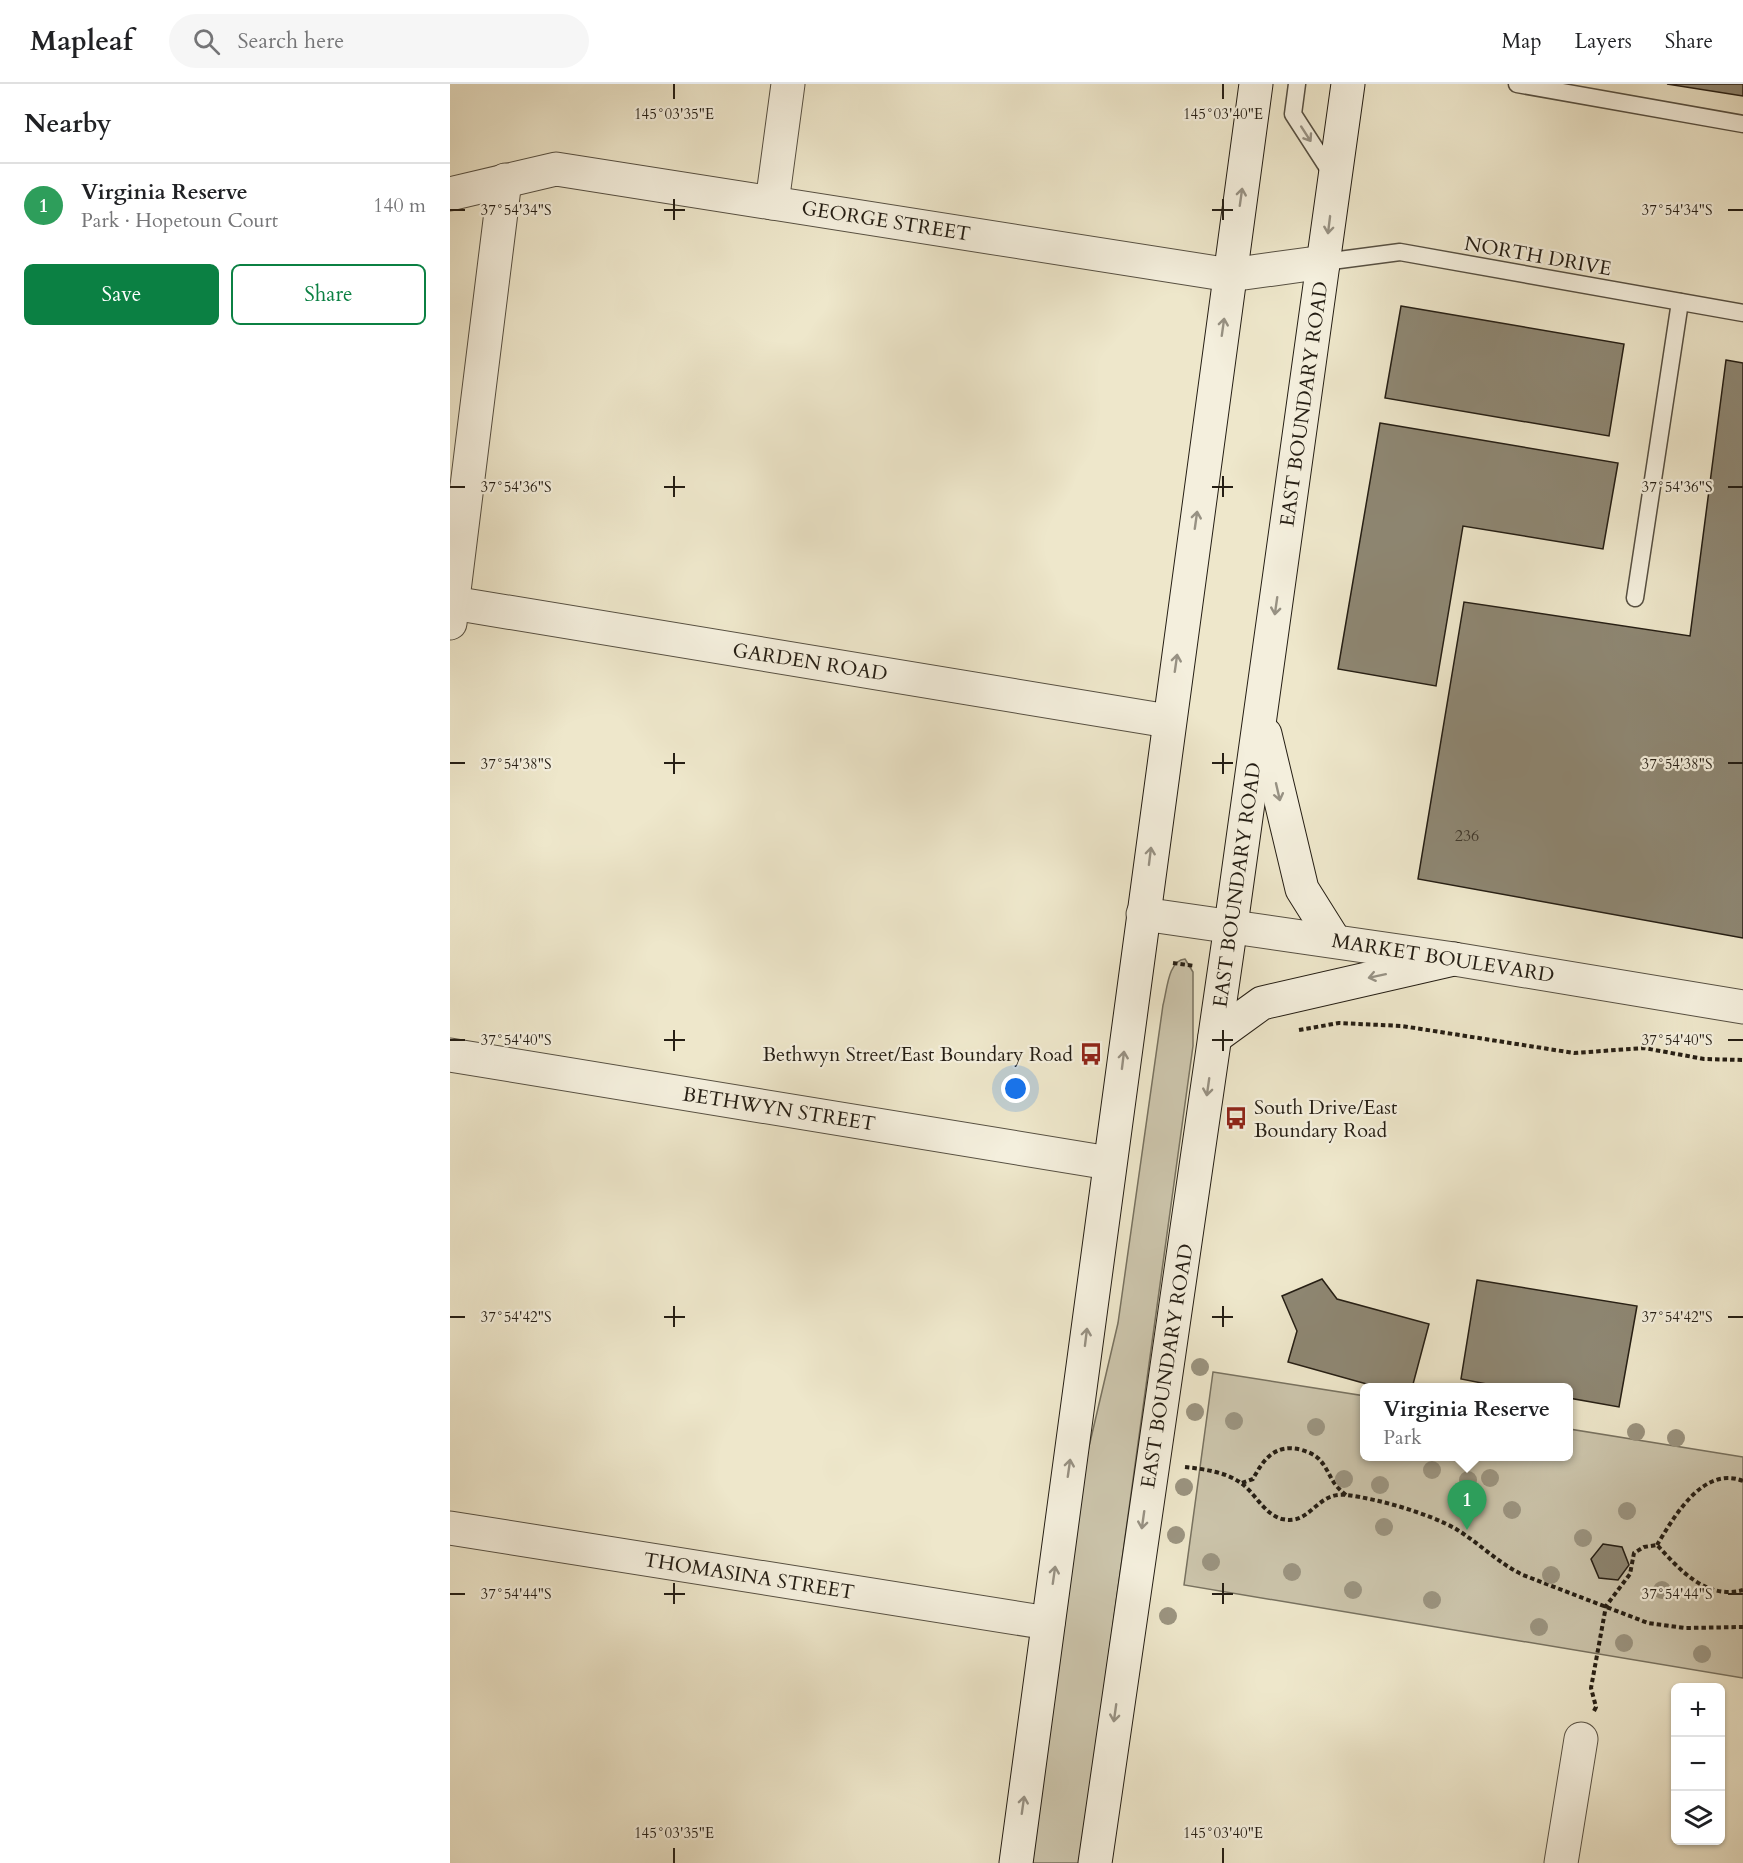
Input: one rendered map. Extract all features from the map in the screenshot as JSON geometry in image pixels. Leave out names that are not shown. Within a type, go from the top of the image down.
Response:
[{"type":"street","points":[[772,203],[788,84]]},
{"type":"street","points":[[1016,1863],[1168,721],[1256,84]]},
{"type":"street","name":"EAST BOUNDARY ROAD","points":[[1095,1863],[1231,925],[1348,84]]},
{"type":"street","name":"GEORGE STREET","points":[[450,194],[556,169],[1230,275],[1324,262]]},
{"type":"street","points":[[451,613],[505,180]]},
{"type":"street","name":"GARDEN ROAD","points":[[451,613],[1168,721]]},
{"type":"street","points":[[1261,714],[1302,889],[1334,940]]},
{"type":"street","name":"MARKET BOULEVARD","points":[[1143,914],[1334,940],[1743,1007]]},
{"type":"street","points":[[1215,1037],[1262,1003],[1454,959]]},
{"type":"street","name":"BETHWYN STREET","points":[[450,1055],[1109,1163]]},
{"type":"street","name":"THOMASINA STREET","points":[[450,1528],[1048,1623]]},
{"type":"street","points":[[1561,1863],[1581,1738]]},
{"type":"lane","points":[[1297,84],[1293,114],[1335,179]]},
{"type":"lane","points":[[1518,84],[1743,124]]},
{"type":"lane","name":"NORTH DRIVE","points":[[1324,262],[1400,252],[1743,313]]},
{"type":"lane","points":[[1635,598],[1680,302]]},
{"type":"path","points":[[1173,963],[1201,967]]},
{"type":"path","points":[[1296,1030],[1339,1023],[1402,1026],[1574,1053],[1644,1048],[1704,1059],[1743,1060]]},
{"type":"path","points":[[1241,1483],[1252,1479],[1262,1462],[1270,1454],[1288,1448],[1310,1453],[1318,1458],[1335,1487],[1346,1495]]},
{"type":"path","points":[[1152,1462],[1213,1472],[1241,1483],[1270,1513],[1286,1520],[1303,1517],[1330,1495],[1346,1495],[1442,1521],[1464,1534],[1504,1566],[1648,1623],[1666,1626],[1743,1627]]},
{"type":"path","points":[[1581,1738],[1596,1707],[1591,1688],[1606,1606],[1630,1574],[1634,1553],[1644,1547],[1657,1545],[1683,1506],[1698,1490],[1710,1482],[1735,1478],[1743,1481]]},
{"type":"path","points":[[1657,1545],[1678,1567],[1702,1586],[1727,1593],[1743,1590]]},
{"type":"shaded area","points":[[1185,959],[1193,972],[1193,1046],[1080,1863],[1031,1863],[1084,1468],[1118,1323],[1163,1005],[1172,970],[1179,961]]},
{"type":"shaded area","points":[[1213,1372],[1360,1395],[1360,1461],[1573,1461],[1573,1430],[1743,1457],[1743,1678],[1184,1585]]},
{"type":"building","points":[[1667,84],[1743,84],[1743,96]]},
{"type":"building","points":[[1401,306],[1624,344],[1609,436],[1385,398]]},
{"type":"building","points":[[1726,360],[1743,363],[1743,938],[1418,879],[1464,602],[1690,636]]},
{"type":"building","points":[[1380,423],[1618,463],[1603,549],[1463,526],[1436,686],[1338,669]]},
{"type":"building","points":[[1322,1279],[1337,1299],[1429,1324],[1413,1383],[1363,1383],[1288,1362],[1297,1331],[1282,1296]]},
{"type":"building","points":[[1477,1280],[1637,1306],[1619,1407],[1573,1399],[1573,1383],[1481,1383],[1461,1379]]},
{"type":"building","points":[[1603,1544],[1622,1547],[1629,1565],[1618,1580],[1599,1578],[1591,1559]]},
{"type":"place","name":"Bethwyn Street/East Boundary Road","points":[[1091,1054]]},
{"type":"place","name":"South Drive/East Boundary Road","points":[[1236,1118]]},
{"type":"place","name":"Virginia Reserve","points":[[1467,1530]]}]
